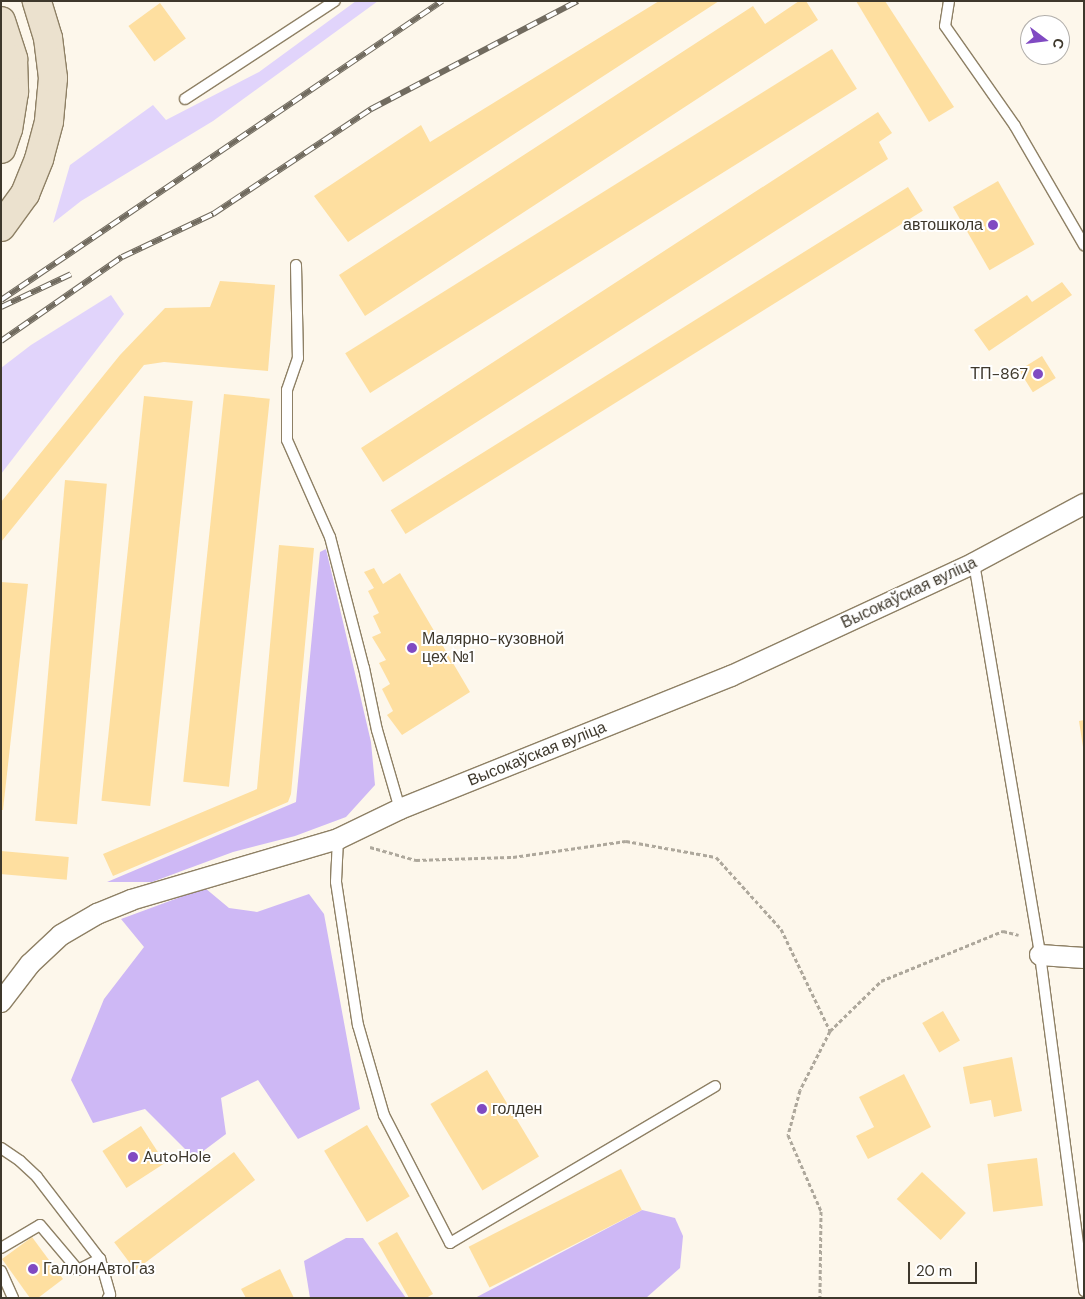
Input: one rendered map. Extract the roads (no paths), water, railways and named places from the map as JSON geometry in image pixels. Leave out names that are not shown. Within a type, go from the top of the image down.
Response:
[{"type":"main road","points":[[1,227],[25,194],[40,159],[49,121],[53,78],[48,38],[37,1]]},
{"type":"main road","points":[[1,20],[13,59],[14,92],[8,129],[1,149]]},
{"type":"street","name":"Высокаўская вуліца","points":[[1,1002],[30,964],[62,935],[97,914],[131,900],[338,839],[400,809],[730,676],[974,563],[1084,504]]},
{"type":"street","points":[[1040,956],[1084,958]]},
{"type":"lane","points":[[185,99],[335,1]]},
{"type":"lane","points":[[948,1],[945,26],[1015,126],[1084,244]]},
{"type":"lane","points":[[296,265],[298,358],[287,390],[287,440],[330,538],[364,668],[377,730],[400,809]]},
{"type":"lane","points":[[974,563],[1040,956],[1084,1291]]},
{"type":"lane","points":[[338,839],[336,882],[358,1025],[384,1116],[450,1243],[715,1086]]},
{"type":"lane","points":[[1,1148],[20,1160],[37,1176],[100,1259],[110,1295],[108,1298]]},
{"type":"lane","points":[[1,1248],[40,1225],[78,1270],[100,1259]]},
{"type":"lane","points":[[1,1271],[13,1298]]},
{"type":"railway","points":[[1,300],[442,1]]},
{"type":"railway","points":[[1,341],[122,257],[213,214],[371,109],[578,1]]},
{"type":"railway","points":[[1,307],[71,274]]},
{"type":"place","name":"автошкола","points":[[993,225]]},
{"type":"place","name":"ТП-867","points":[[1038,374]]},
{"type":"place","name":"Малярно-кузовной цех №1","points":[[412,648]]},
{"type":"place","name":"голден","points":[[482,1109]]},
{"type":"place","name":"AutoHole","points":[[133,1157]]},
{"type":"place","name":"ГаллонАвтоГаз","points":[[33,1269]]}]
